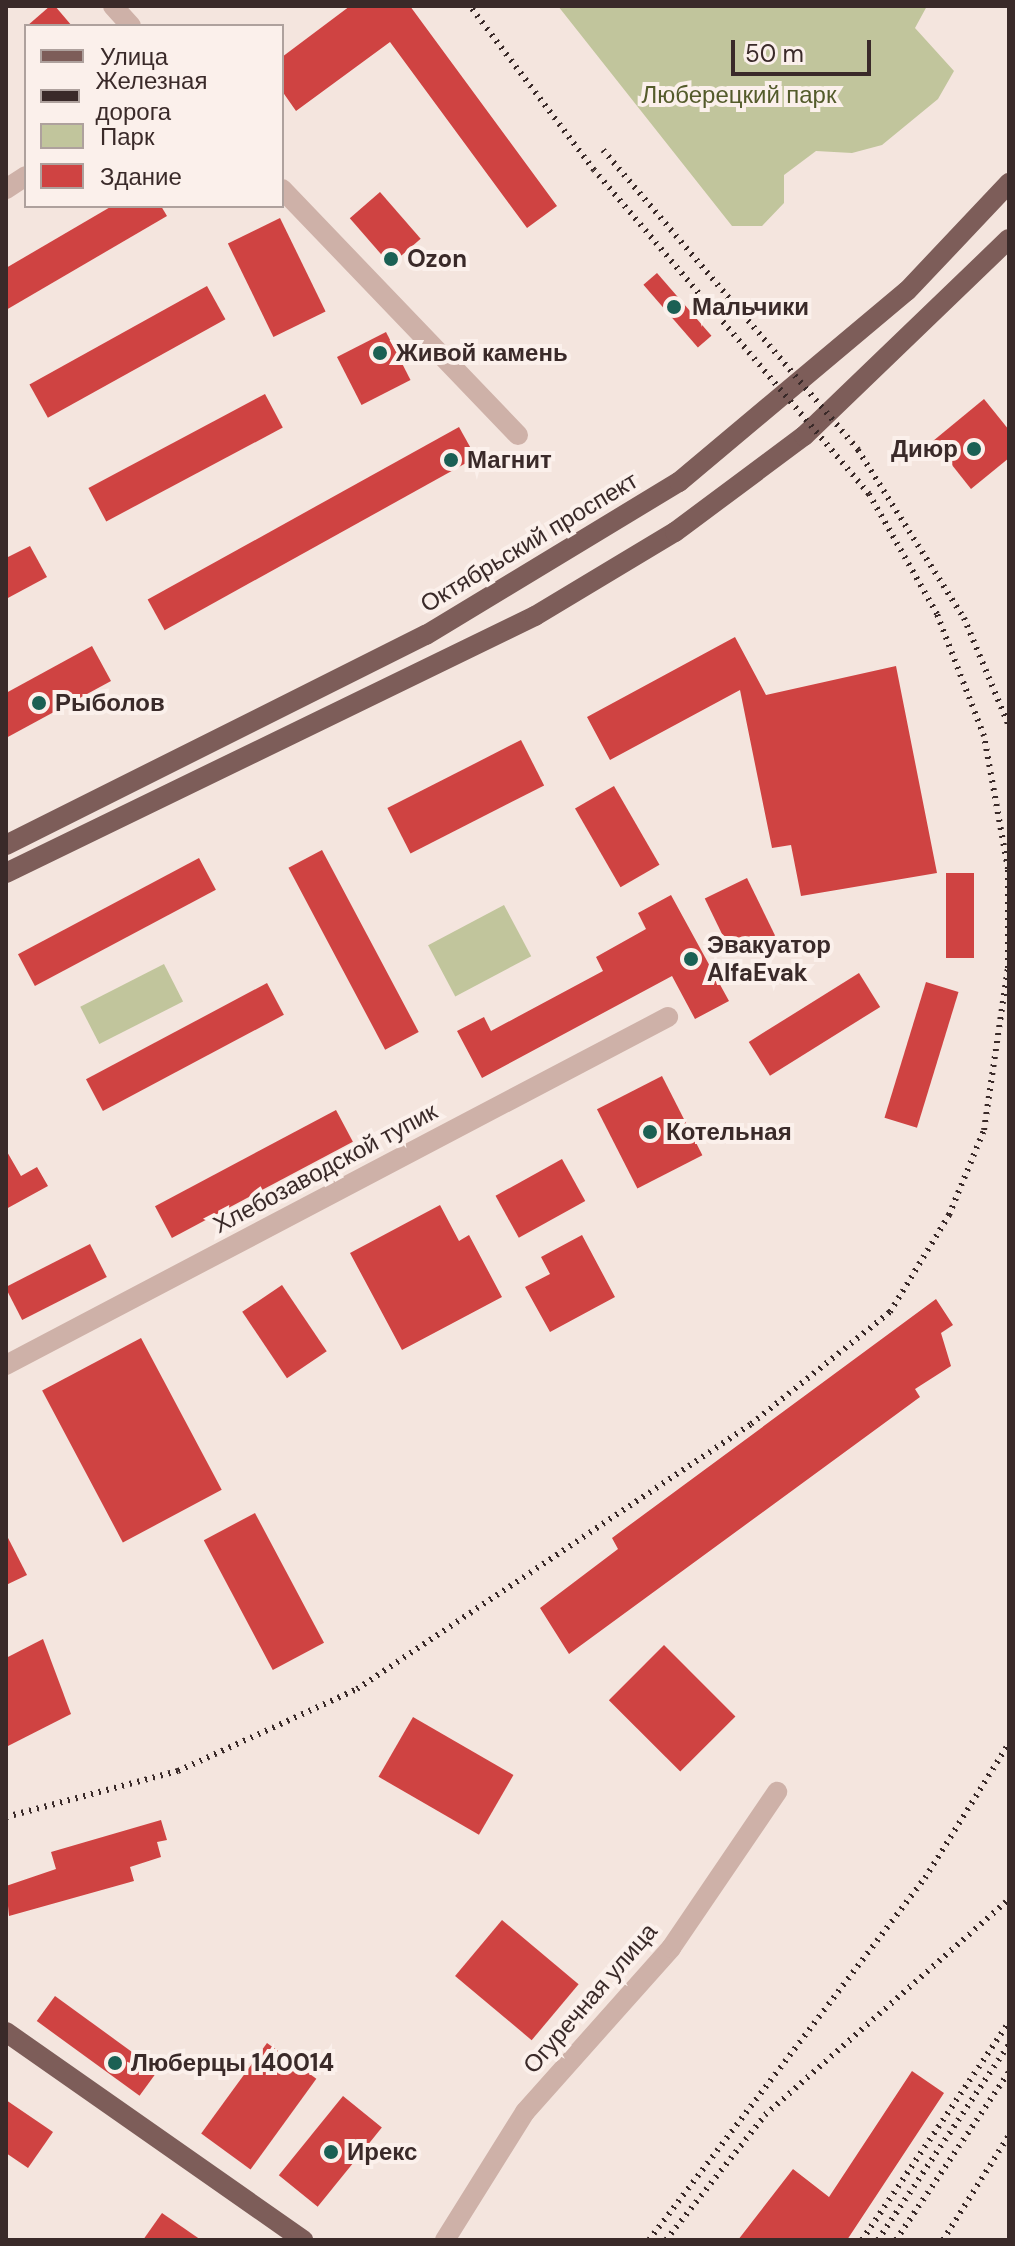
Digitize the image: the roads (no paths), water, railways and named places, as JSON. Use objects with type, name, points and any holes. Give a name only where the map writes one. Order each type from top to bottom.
[{"type":"main road","name":"Октябрьский проспект","points":[[6,845],[304,700],[521,580],[734,442],[936,262],[1009,183]]},
{"type":"main road","points":[[6,873],[535,616],[744,482],[964,288],[1009,239]]},
{"type":"main road","points":[[6,2032],[303,2240]]},
{"type":"street","points":[[113,6],[129,24]]},
{"type":"street","points":[[6,189],[24,177]]},
{"type":"street","points":[[284,191],[518,435]]},
{"type":"street","name":"Хлебозаводской тупик","points":[[6,1365],[668,1017]]},
{"type":"street","name":"Огуречная улица","points":[[445,2240],[525,2112],[671,1948],[777,1792]]},
{"type":"railway","points":[[6,1817],[178,1771],[357,1689],[751,1424],[890,1312],[949,1215],[984,1130],[1008,968],[1008,869],[984,736],[937,614],[869,494],[594,170],[470,6]]},
{"type":"railway","points":[[603,150],[858,450],[964,618],[1009,726]]},
{"type":"railway","points":[[649,2240],[925,1878],[1009,1743]]},
{"type":"railway","points":[[666,2240],[765,2115],[1009,1899]]},
{"type":"railway","points":[[862,2240],[1009,2022]]},
{"type":"railway","points":[[878,2240],[1009,2044]]},
{"type":"railway","points":[[896,2240],[1009,2072]]},
{"type":"railway","points":[[943,2240],[1009,2135]]},
{"type":"place","name":"Ozon","points":[[391,259]]},
{"type":"place","name":"Мальчики","points":[[674,307]]},
{"type":"place","name":"Живой камень","points":[[380,353]]},
{"type":"place","name":"Диюр","points":[[974,449]]},
{"type":"place","name":"Магнит","points":[[451,460]]},
{"type":"place","name":"Рыболов","points":[[39,703]]},
{"type":"place","name":"Эвакуатор AlfaEvak","points":[[691,959]]},
{"type":"place","name":"Котельная","points":[[650,1132]]},
{"type":"place","name":"Люберцы 140014","points":[[115,2063]]},
{"type":"place","name":"Ирекс","points":[[331,2152]]},
{"type":"park label","name":"Люберецкий парк","points":[[739,95]]}]
